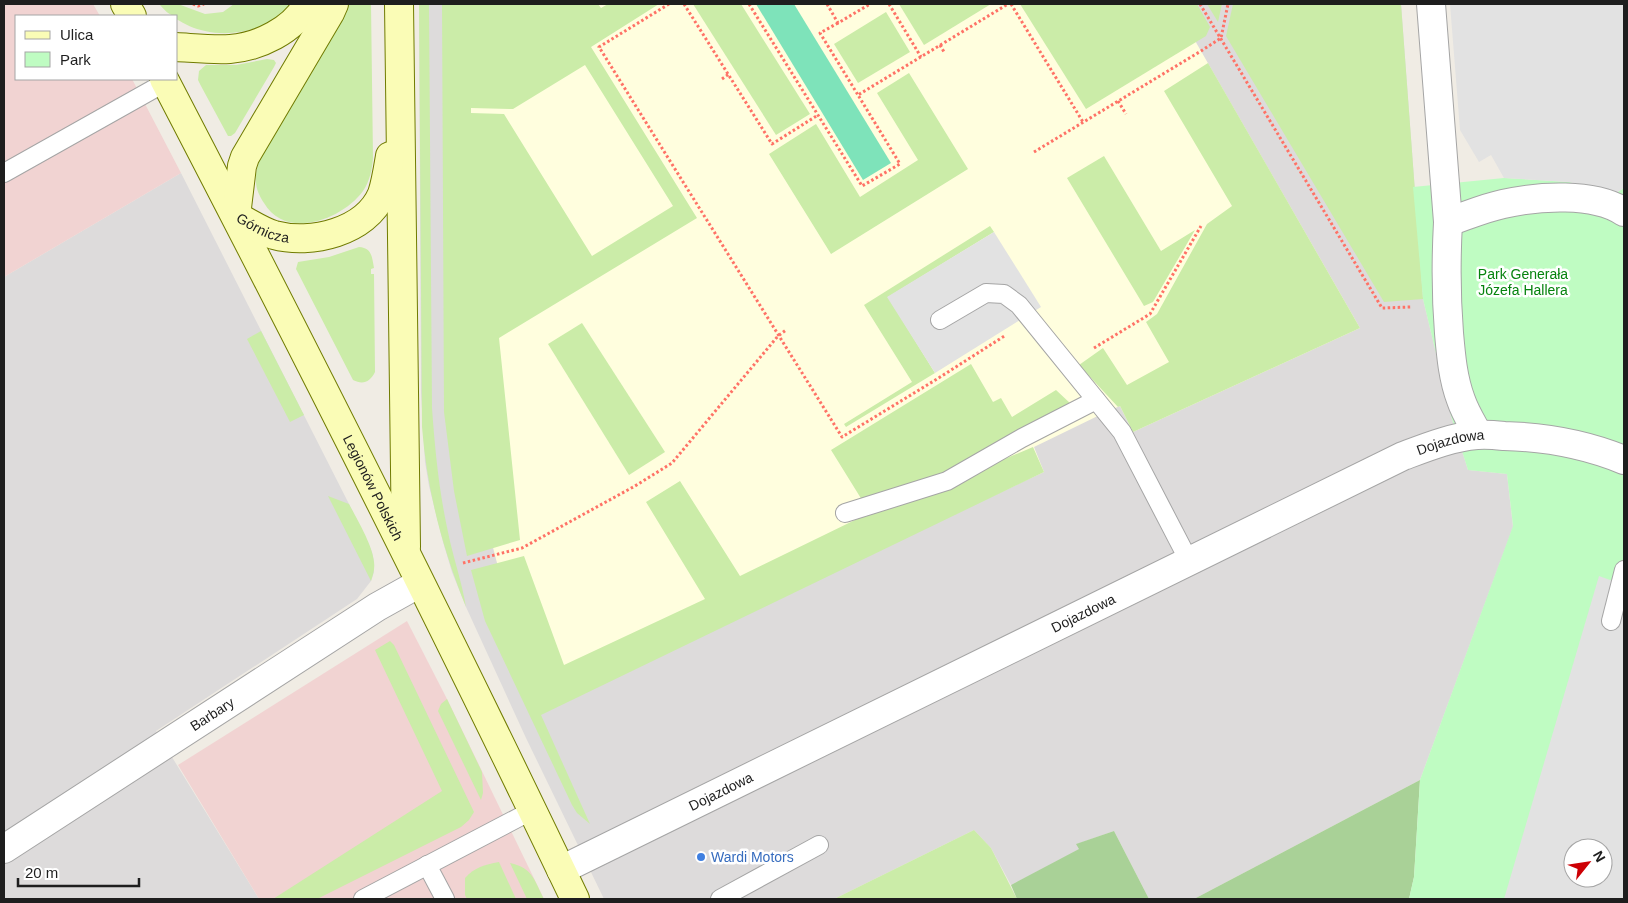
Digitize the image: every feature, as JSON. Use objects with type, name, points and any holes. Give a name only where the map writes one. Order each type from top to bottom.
[{"type":"street","points":[[125,4],[131,15]]},
{"type":"street","points":[[178,47],[232,49],[259,42],[283,30],[295,20],[308,4]]},
{"type":"street","name":"Górnicza","points":[[334,4],[245,157],[239,184],[236,216],[273,234],[289,238],[328,235],[349,227],[374,208],[382,193],[400,95]]},
{"type":"street","name":"Górnicza","points":[[399,4],[406,555]]},
{"type":"street","points":[[1431,4],[1448,222],[1446,249],[1447,304],[1451,360],[1454,380],[1461,402],[1478,434]]},
{"type":"street","name":"Legionów Polskich","points":[[165,80],[236,216],[467,676],[575,899]]},
{"type":"street","points":[[1448,222],[1501,204],[1521,200],[1554,198],[1589,199],[1615,206],[1624,212]]},
{"type":"street","name":"Dojazdowa","points":[[560,870],[1403,456],[1430,446],[1478,434],[1561,441],[1583,446],[1624,460]]},
{"type":"street","name":"Barbary","points":[[4,850],[377,607],[420,583]]},
{"type":"lane","points":[[4,173],[165,80]]},
{"type":"lane","points":[[940,320],[986,293],[1004,294],[1019,305],[1122,432],[1189,561]]},
{"type":"lane","points":[[845,513],[947,481],[1022,438],[1096,400]]},
{"type":"lane","points":[[1611,621],[1624,570]]},
{"type":"lane","points":[[363,899],[531,811]]},
{"type":"lane","points":[[720,899],[819,845]]},
{"type":"lane","points":[[427,865],[445,899]]},
{"type":"path","points":[[193,4],[198,6],[204,4]]},
{"type":"path","points":[[669,4],[599,47],[842,437],[1018,328],[1028,316]]},
{"type":"path","points":[[684,4],[772,144],[818,115]]},
{"type":"path","points":[[750,4],[862,186],[900,164],[820,33],[870,4]]},
{"type":"path","points":[[826,4],[838,23]]},
{"type":"path","points":[[889,4],[921,57]]},
{"type":"path","points":[[858,95],[1010,4],[1083,122]]},
{"type":"path","points":[[1200,4],[1382,308],[1415,306]]},
{"type":"path","points":[[1034,152],[1221,38],[1228,4]]},
{"type":"path","points":[[940,45],[944,52]]},
{"type":"path","points":[[722,78],[728,74]]},
{"type":"path","points":[[1118,101],[1126,114]]},
{"type":"path","points":[[1088,352],[1150,314],[1202,226]]},
{"type":"path","points":[[462,563],[522,548],[635,486],[672,463],[778,336],[786,330]]},
{"type":"shaded area","points":[[4,4],[93,4],[99,15],[15,15],[15,80],[133,80],[181,173],[4,277]]},
{"type":"shaded area","points":[[419,4],[1401,4],[1423,299],[1451,416],[1468,470],[1507,474],[1513,527],[1420,780],[1194,899],[1149,899],[1114,831],[1077,844],[1080,849],[1011,885],[991,848],[974,830],[834,899],[604,899],[526,738],[466,607],[452,572],[429,486],[425,462],[421,393]]},
{"type":"shaded area","points":[[469,4],[1174,4],[1360,328],[1133,432],[1120,406],[1106,412],[1034,447],[1044,472],[696,635],[556,707],[509,609],[484,513],[473,428]]},
{"type":"shaded area","points":[[1450,4],[1624,4],[1624,188],[1616,193],[1569,182],[1504,178],[1491,155],[1479,162],[1460,130]]},
{"type":"shaded area","points":[[181,173],[349,504],[372,552],[374,572],[371,581],[357,599],[156,731],[259,899],[4,899],[4,277]]},
{"type":"shaded area","points":[[994,232],[1041,307],[935,373],[887,297]]},
{"type":"shaded area","points":[[1599,576],[1624,585],[1624,899],[1504,899]]},
{"type":"shaded area","points":[[407,621],[544,899],[259,899],[178,765]]},
{"type":"green space","points":[[159,4],[178,4],[205,14],[223,12],[234,4],[293,4],[285,12],[264,25],[241,32],[229,33],[217,33],[193,28],[178,20],[178,15],[169,14]]},
{"type":"green space","points":[[346,4],[371,4],[373,158],[370,175],[363,191],[342,210],[314,222],[286,221],[274,215],[258,193],[256,173],[259,159]]},
{"type":"green space","points":[[419,4],[429,4],[433,424],[445,517],[466,607],[450,563],[437,518],[424,451],[422,427]]},
{"type":"green space","points":[[442,4],[598,4],[601,8],[608,4],[659,4],[591,47],[697,218],[499,338],[520,540],[467,556],[454,491],[444,412]],"holes":[[[585,65],[673,206],[592,256],[504,114],[471,113],[471,108],[513,109]]]},
{"type":"green space","points":[[693,4],[741,4],[810,114],[776,135]]},
{"type":"green space","points":[[756,4],[794,4],[891,163],[863,180]]},
{"type":"green space","points":[[899,4],[991,4],[924,45]]},
{"type":"green space","points":[[1020,4],[1197,4],[1210,27],[1206,36],[1086,109]]},
{"type":"green space","points":[[1207,4],[1222,4],[1218,22]]},
{"type":"green space","points":[[1233,4],[1401,4],[1423,299],[1384,302],[1226,36]]},
{"type":"green space","points":[[886,12],[910,52],[858,83],[834,44]]},
{"type":"green space","points":[[267,59],[274,60],[276,63],[274,67],[235,133],[228,136],[198,80],[199,71],[206,65],[236,65]]},
{"type":"green space","points":[[1208,63],[1360,328],[1133,432],[1120,406],[1118,407],[1079,365],[1103,348],[1127,385],[1169,362],[1146,322],[1157,314],[1207,224],[1232,206],[1164,91]]},
{"type":"green space","points":[[909,73],[968,169],[831,254],[769,154],[816,124],[860,197],[918,160],[877,93]]},
{"type":"green space","points":[[1104,156],[1161,251],[1195,230],[1153,302],[1144,306],[1067,178]]},
{"type":"green space","name":"Park Generała Józefa Hallera","points":[[1504,178],[1569,182],[1616,193],[1624,188],[1624,899],[1409,899],[1414,877],[1420,780],[1513,526],[1507,474],[1468,470],[1451,416],[1423,299],[1413,187]]},
{"type":"green space","points":[[990,226],[994,232],[888,297],[935,373],[846,427],[844,424],[912,382],[864,305]]},
{"type":"green space","points":[[359,247],[369,251],[374,268],[371,269],[371,274],[374,274],[375,372],[371,378],[363,382],[353,380],[296,269],[298,262],[329,257]]},
{"type":"green space","points":[[582,323],[665,452],[629,475],[548,344]]},
{"type":"green space","points":[[261,331],[304,415],[290,422],[247,339]]},
{"type":"green space","points":[[971,364],[993,402],[1001,398],[1012,417],[1056,390],[1071,404],[997,442],[959,466],[889,494],[862,500],[831,450]]},
{"type":"green space","points":[[1033,447],[1044,472],[541,715],[590,824],[577,813],[485,621],[471,570],[524,556],[564,665],[705,599],[646,502],[680,481],[740,576],[857,519],[957,486],[1002,460]]},
{"type":"green space","points":[[328,496],[349,504],[360,525],[373,556],[374,567],[371,581]]},
{"type":"green space","points":[[390,641],[394,645],[474,812],[461,827],[317,899],[273,899],[442,791],[375,650]]},
{"type":"green space","points":[[447,699],[482,772],[483,793],[481,800],[438,711],[441,704]]},
{"type":"green space","points":[[1420,780],[1414,877],[1409,899],[1194,899]]},
{"type":"green space","points":[[974,830],[991,848],[1017,899],[834,899]]},
{"type":"green space","points":[[1114,831],[1149,899],[1017,899],[1011,885],[1079,849],[1076,844]]},
{"type":"green space","points":[[499,862],[516,899],[467,899],[465,895],[465,878],[472,871],[480,867]]},
{"type":"green space","points":[[510,863],[524,868],[532,876],[544,899],[527,899]]},
{"type":"place","name":"Wardi Motors","points":[[701,857]]}]
